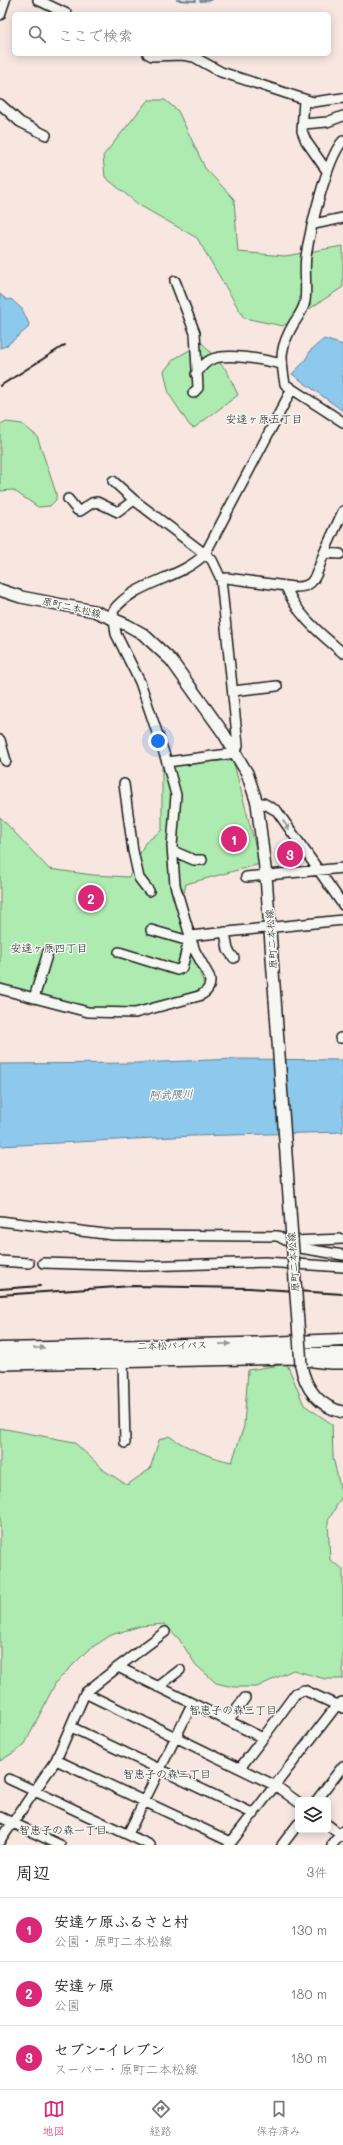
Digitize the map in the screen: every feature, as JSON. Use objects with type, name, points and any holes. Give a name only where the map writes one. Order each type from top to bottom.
[{"type":"highway","name":"二本松バイパス","points":[[0,1349],[241,1344],[343,1340]]},
{"type":"highway","name":"二本松バイパス","points":[[0,1359],[150,1354],[343,1354]]},
{"type":"main road","name":"原町二本松線","points":[[1,591],[21,597],[80,607],[113,618],[144,634],[171,660],[236,753],[251,782],[257,803],[266,876],[301,1365],[305,1382],[313,1394],[327,1406],[343,1412]]},
{"type":"street","points":[[0,15],[5,0]]},
{"type":"street","points":[[38,0],[63,12]]},
{"type":"street","points":[[194,56],[221,72],[304,100],[322,102],[343,98]]},
{"type":"street","points":[[304,100],[302,131],[306,141],[327,171]]},
{"type":"street","points":[[0,104],[20,122],[46,135]]},
{"type":"street","points":[[302,124],[327,122],[343,116]]},
{"type":"street","points":[[343,141],[336,149],[327,171],[306,256],[305,302],[282,345],[281,354],[285,384],[343,422]]},
{"type":"street","points":[[314,224],[343,218]]},
{"type":"street","points":[[175,281],[195,334],[196,374],[198,388],[193,393]]},
{"type":"street","points":[[196,374],[210,360],[220,358],[261,360],[282,364]]},
{"type":"street","points":[[0,989],[88,1012],[132,1014],[199,996],[208,990],[210,981],[189,939],[175,885],[172,851],[176,795],[167,762],[140,682],[116,634],[113,612],[129,594],[181,571],[192,565],[205,554],[292,389]]},
{"type":"street","points":[[113,481],[134,500],[212,560],[221,579],[234,692],[238,745],[236,753],[167,762]]},
{"type":"street","points":[[68,499],[77,510],[80,511],[92,503],[97,502],[118,512],[134,500]]},
{"type":"street","points":[[221,579],[227,578],[299,588],[310,585],[314,581],[324,553],[343,511]]},
{"type":"street","points":[[324,553],[340,554]]},
{"type":"street","points":[[286,586],[294,602],[317,632],[343,653]]},
{"type":"street","points":[[234,692],[277,686]]},
{"type":"street","points":[[0,740],[6,761]]},
{"type":"street","points":[[124,784],[134,858],[139,878],[148,891]]},
{"type":"street","points":[[257,803],[263,803],[277,811],[343,905]]},
{"type":"street","points":[[172,851],[194,860],[202,860]]},
{"type":"street","points":[[246,877],[343,868]]},
{"type":"street","points":[[151,930],[189,939],[225,932],[343,920]]},
{"type":"street","points":[[225,932],[228,950],[234,958]]},
{"type":"street","points":[[119,952],[177,970],[182,968],[189,939]]},
{"type":"street","points":[[34,998],[48,952]]},
{"type":"street","points":[[0,1221],[113,1235],[278,1236],[300,1248],[343,1255]]},
{"type":"street","points":[[292,1241],[343,1238]]},
{"type":"street","points":[[0,1261],[28,1263]]},
{"type":"street","points":[[43,1263],[144,1266],[265,1262],[343,1267]]},
{"type":"street","points":[[0,1365],[292,1359],[313,1361],[326,1365],[343,1364]]},
{"type":"street","points":[[123,1362],[125,1443]]},
{"type":"street","points":[[0,1841],[56,1760],[85,1693],[165,1632]]},
{"type":"street","points":[[118,1668],[262,1738]]},
{"type":"street","points":[[158,1687],[180,1670]]},
{"type":"street","points":[[56,1760],[230,1844],[341,1704],[304,1690],[296,1693],[240,1768]]},
{"type":"street","points":[[85,1693],[276,1786],[295,1800]]},
{"type":"street","points":[[228,1721],[245,1698]]},
{"type":"street","points":[[128,1834],[192,1704]]},
{"type":"street","points":[[71,1727],[254,1814]]},
{"type":"street","points":[[319,1797],[343,1766]]},
{"type":"street","points":[[10,1780],[150,1845]]},
{"type":"street","points":[[0,1817],[60,1845]]},
{"type":"street","points":[[331,1827],[342,1834],[332,1845]]},
{"type":"street","points":[[282,1845],[295,1828]]},
{"type":"green space","points":[[148,100],[165,100],[178,111],[205,168],[234,199],[238,252],[285,256],[343,246],[343,287],[283,326],[244,318],[197,238],[139,205],[105,177],[103,156]]},
{"type":"green space","points":[[202,343],[227,371],[238,395],[194,428],[190,426],[169,394],[164,371],[174,359]]},
{"type":"green space","points":[[7,422],[22,424],[37,436],[56,493],[56,500],[50,506],[38,507],[13,490],[0,491],[0,425]]},
{"type":"green space","points":[[233,760],[260,864],[186,884],[180,912],[186,937],[205,986],[192,993],[130,1010],[94,1008],[52,1000],[0,986],[0,817],[49,869],[93,875],[129,877],[145,843],[162,830],[162,765]]},
{"type":"green space","points":[[287,1364],[304,1405],[332,1424],[333,1457],[342,1496],[328,1521],[330,1560],[343,1569],[343,1679],[325,1679],[293,1670],[257,1687],[233,1687],[216,1683],[196,1665],[179,1639],[165,1624],[141,1626],[111,1635],[88,1650],[56,1682],[24,1746],[0,1761],[0,1428],[74,1442],[105,1471],[127,1485],[150,1469],[159,1440],[169,1436],[199,1452],[232,1462],[244,1426],[248,1370]]},
{"type":"water","points":[[0,294],[7,300],[11,299],[22,309],[29,324],[28,328],[6,346],[0,348]]},
{"type":"water","points":[[324,339],[343,345],[343,411],[292,374],[304,362],[311,350]]},
{"type":"water","name":"阿武隈川","points":[[236,1059],[343,1060],[343,1132],[193,1136],[0,1146],[0,1064],[136,1063]]},
{"type":"waterway","points":[[177,0],[196,1]]},
{"type":"waterway","points":[[200,1],[211,0]]},
{"type":"railway","points":[[0,386],[65,345]]},
{"type":"railway","points":[[0,1289],[40,1286]]},
{"type":"railway","points":[[0,1295],[132,1286],[249,1288],[343,1294]]},
{"type":"place","name":"安達ケ原ふるさと村","points":[[234,839]]},
{"type":"place","name":"セブン-イレブン","points":[[290,854]]},
{"type":"place","name":"安達ヶ原","points":[[91,898]]},
{"type":"district","name":"安達ヶ原五丁目","points":[[264,418]]},
{"type":"district","name":"安達ヶ原四丁目","points":[[49,947]]},
{"type":"district","name":"智恵子の森三丁目","points":[[233,1709]]},
{"type":"district","name":"智恵子の森二丁目","points":[[167,1773]]},
{"type":"district","name":"智恵子の森一丁目","points":[[63,1829]]}]
